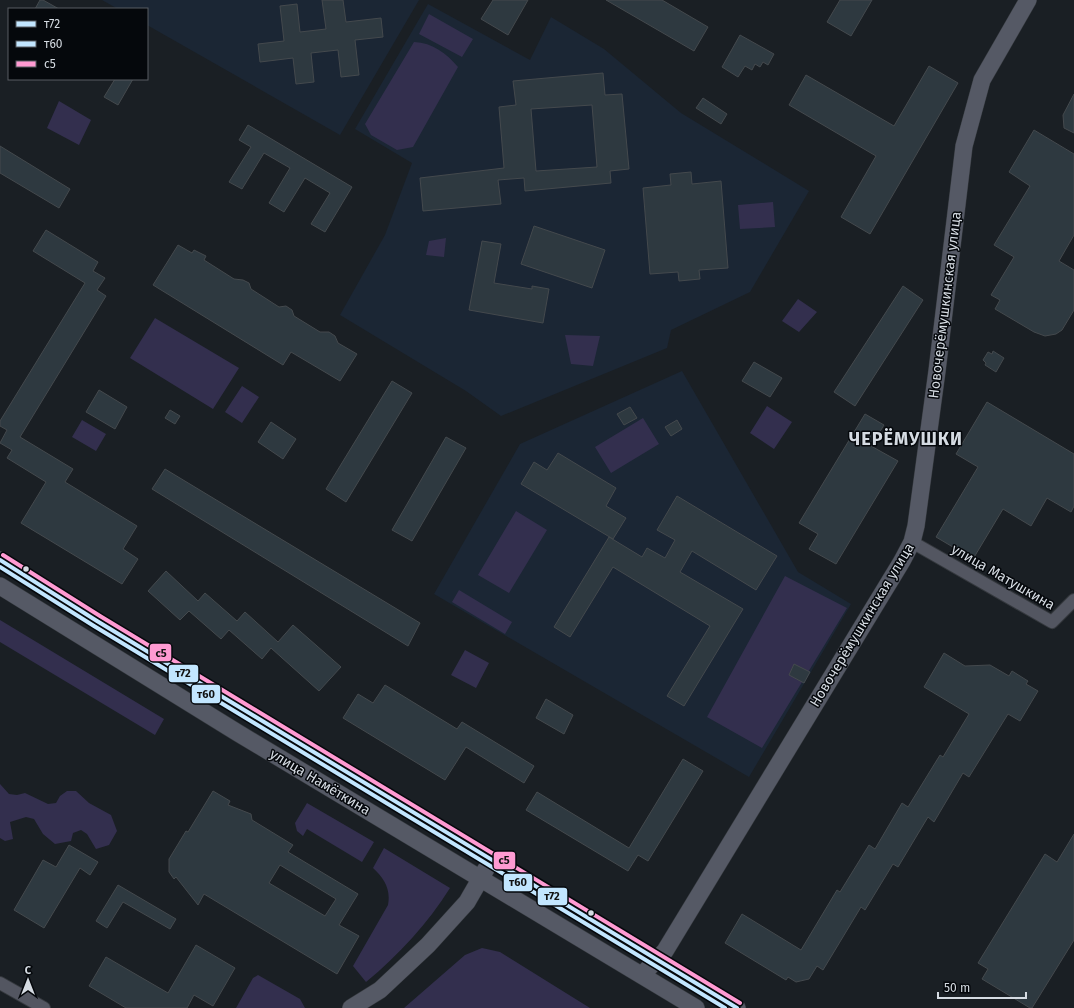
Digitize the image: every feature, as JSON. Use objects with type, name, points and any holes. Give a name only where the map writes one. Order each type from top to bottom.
[{"type":"main road","name":"Новочерёмушкинская улица","points":[[642,975],[665,951],[902,561],[912,542],[916,526],[937,371],[964,146],[977,92],[982,80],[1028,0]]},
{"type":"main road","name":"улица Намёткина","points":[[0,560],[90,617],[737,1008]]},
{"type":"main road","name":"улица Намёткина","points":[[0,586],[238,733],[696,1008]]},
{"type":"main road","points":[[351,1008],[380,990],[428,945],[467,902],[482,879],[490,859]]},
{"type":"street","name":"улица Матушкина","points":[[912,542],[1052,622],[1074,600]]},
{"type":"street","points":[[387,822],[396,821],[400,818],[401,810],[397,803]]},
{"type":"street","points":[[0,983],[44,1008]]},
{"type":"shaded area","points":[[102,0],[419,0],[340,135],[148,26],[148,8],[116,8]]},
{"type":"shaded area","points":[[428,4],[530,60],[551,17],[604,49],[681,113],[809,191],[750,292],[671,330],[667,348],[501,416],[466,391],[340,315],[385,235],[412,163],[355,129]]},
{"type":"shaded area","points":[[429,14],[473,39],[462,57],[419,34]]},
{"type":"shaded area","points":[[414,42],[427,44],[439,50],[449,57],[458,67],[413,147],[397,150],[371,135],[365,124]]},
{"type":"shaded area","points":[[59,101],[91,120],[79,145],[47,128]]},
{"type":"shaded area","points":[[773,202],[775,227],[740,229],[738,205]]},
{"type":"shaded area","points":[[446,238],[444,257],[426,255],[429,241]]},
{"type":"shaded area","points":[[798,299],[817,312],[799,332],[782,321]]},
{"type":"shaded area","points":[[155,318],[239,368],[213,409],[130,358]]},
{"type":"shaded area","points":[[565,335],[600,336],[593,366],[571,364]]},
{"type":"shaded area","points":[[682,371],[798,572],[851,604],[749,777],[434,594],[520,444]]},
{"type":"shaded area","points":[[242,386],[259,397],[242,423],[225,412]]},
{"type":"shaded area","points":[[767,406],[792,422],[774,449],[750,433]]},
{"type":"shaded area","points":[[643,418],[659,444],[611,473],[595,447]]},
{"type":"shaded area","points":[[82,420],[106,434],[96,451],[72,437]]},
{"type":"shaded area","points":[[516,511],[547,530],[509,593],[478,575]]},
{"type":"shaded area","points":[[785,576],[847,608],[762,748],[707,717]]},
{"type":"shaded area","points":[[459,590],[512,622],[505,634],[452,602]]},
{"type":"shaded area","points":[[0,620],[164,719],[155,735],[0,642]]},
{"type":"shaded area","points":[[465,650],[489,663],[476,688],[451,675]]},
{"type":"shaded area","points":[[0,784],[9,794],[17,795],[25,793],[48,804],[56,803],[60,796],[67,791],[76,791],[89,803],[111,815],[117,831],[109,845],[96,849],[87,834],[81,830],[73,833],[71,841],[55,844],[43,834],[34,819],[26,817],[10,822],[13,839],[5,841],[0,838]]},
{"type":"shaded area","points":[[307,803],[374,842],[362,862],[307,829],[303,836],[297,831],[295,823]]},
{"type":"shaded area","points":[[384,848],[450,888],[432,914],[412,938],[390,961],[366,982],[353,966],[388,905],[389,899],[386,884],[373,868]]},
{"type":"shaded area","points":[[482,948],[500,952],[590,1008],[404,1008],[465,955]]},
{"type":"shaded area","points":[[258,975],[300,999],[305,1008],[236,1008],[253,978]]},
{"type":"building","points":[[40,0],[43,0],[57,8],[36,8]]},
{"type":"building","points":[[322,0],[343,0],[346,22],[381,18],[383,37],[355,40],[359,75],[341,77],[338,50],[311,53],[314,82],[296,84],[293,58],[260,62],[258,44],[284,41],[280,6],[297,4],[300,32],[326,29]]},
{"type":"building","points":[[493,0],[528,0],[508,35],[481,19]]},
{"type":"building","points":[[606,0],[662,0],[708,27],[694,51]]},
{"type":"building","points":[[840,0],[872,0],[851,36],[827,22]]},
{"type":"building","points":[[740,35],[774,54],[768,65],[763,62],[760,67],[755,64],[752,70],[745,66],[738,77],[722,67]]},
{"type":"building","points":[[929,66],[958,83],[870,234],[841,217],[876,156],[789,105],[806,75],[894,126]]},
{"type":"building","points":[[603,73],[605,95],[622,94],[629,169],[610,171],[611,183],[525,191],[524,178],[498,180],[501,204],[423,211],[420,178],[504,168],[499,107],[516,105],[513,81]],"holes":[[[592,105],[597,167],[536,171],[531,109]]]},
{"type":"building","points":[[114,80],[132,80],[118,105],[104,97]]},
{"type":"building","points":[[1074,94],[1074,133],[1064,128],[1063,115]]},
{"type":"building","points":[[703,98],[727,114],[721,124],[696,108]]},
{"type":"building","points":[[248,125],[352,187],[325,232],[311,224],[330,193],[305,178],[284,212],[269,203],[290,168],[264,153],[242,189],[229,182],[251,147],[239,140]]},
{"type":"building","points":[[1034,130],[1074,154],[1074,235],[1059,261],[1074,270],[1074,310],[1062,330],[1056,334],[1045,336],[1034,332],[995,309],[1000,300],[991,295],[1014,257],[994,245],[1030,186],[1009,172]]},
{"type":"building","points":[[0,146],[70,189],[59,208],[0,173]]},
{"type":"building","points":[[691,172],[692,184],[721,181],[728,268],[699,270],[700,279],[679,281],[678,272],[650,274],[643,188],[671,185],[670,174]]},
{"type":"building","points":[[534,226],[605,250],[592,288],[521,264]]},
{"type":"building","points":[[46,230],[98,262],[93,271],[105,278],[97,290],[106,296],[20,437],[73,469],[65,482],[137,526],[123,549],[138,559],[122,584],[21,523],[46,482],[7,458],[12,450],[0,443],[7,430],[0,426],[0,421],[85,283],[33,251]]},
{"type":"building","points":[[482,241],[501,244],[494,283],[532,289],[532,286],[549,289],[543,323],[469,310]]},
{"type":"building","points":[[178,245],[192,253],[194,250],[206,256],[204,260],[234,279],[243,280],[249,283],[251,289],[279,307],[286,306],[292,310],[294,316],[320,332],[329,332],[335,336],[338,343],[357,354],[340,381],[291,352],[283,365],[153,285]]},
{"type":"building","points":[[903,286],[923,300],[855,406],[834,392]]},
{"type":"building","points":[[993,351],[1004,358],[996,372],[985,365],[986,363],[983,360],[988,352],[992,354]]},
{"type":"building","points":[[754,362],[782,378],[770,397],[742,381]]},
{"type":"building","points":[[392,381],[412,393],[346,502],[326,489]]},
{"type":"building","points":[[99,390],[127,407],[115,429],[86,412]]},
{"type":"building","points":[[987,402],[1074,454],[1074,506],[1071,512],[1047,498],[1031,526],[1003,509],[973,559],[936,537],[978,467],[956,454]]},
{"type":"building","points":[[630,407],[637,418],[624,425],[617,414]]},
{"type":"building","points":[[170,410],[180,416],[175,424],[165,418]]},
{"type":"building","points":[[865,414],[884,425],[871,446],[898,461],[836,564],[809,549],[818,534],[799,523]]},
{"type":"building","points":[[677,420],[682,429],[671,436],[665,427]]},
{"type":"building","points":[[271,422],[296,439],[283,459],[258,442]]},
{"type":"building","points":[[446,437],[466,448],[412,541],[392,530]]},
{"type":"building","points":[[558,453],[616,488],[606,506],[626,518],[613,539],[521,484],[534,462],[547,470]]},
{"type":"building","points":[[165,469],[420,623],[408,646],[152,489]]},
{"type":"building","points":[[677,496],[777,556],[756,590],[692,551],[680,572],[743,609],[684,706],[667,696],[710,626],[613,567],[570,637],[554,627],[609,537],[642,557],[647,548],[665,558],[675,540],[657,530]]},
{"type":"building","points":[[166,571],[198,601],[205,593],[237,621],[245,612],[278,642],[293,625],[341,667],[319,691],[271,648],[262,659],[229,630],[221,639],[189,611],[180,620],[148,591]]},
{"type":"building","points":[[944,653],[965,666],[990,665],[1009,676],[1012,671],[1028,681],[1026,684],[1038,691],[1020,721],[1008,714],[969,777],[963,773],[934,822],[928,817],[898,867],[893,864],[865,910],[861,907],[823,970],[817,966],[809,979],[796,982],[788,977],[786,980],[725,943],[742,914],[801,950],[837,890],[840,892],[869,845],[875,849],[902,803],[908,807],[940,755],[943,757],[969,714],[924,687]]},
{"type":"building","points":[[794,664],[810,672],[804,683],[789,675]]},
{"type":"building","points":[[385,685],[457,729],[462,722],[534,766],[524,783],[466,747],[445,780],[343,718],[358,694],[373,703]]},
{"type":"building","points":[[546,699],[573,715],[564,734],[536,718]]},
{"type":"building","points":[[683,759],[703,771],[648,861],[638,855],[628,871],[526,810],[537,792],[629,848]]},
{"type":"building","points":[[213,791],[230,801],[228,805],[251,814],[252,820],[293,845],[288,852],[358,894],[339,925],[359,936],[337,974],[204,894],[198,905],[176,877],[174,879],[169,872],[169,859],[186,831],[188,832]],"holes":[[[280,865],[336,899],[325,916],[269,883]]]},
{"type":"building","points":[[1074,834],[1074,940],[1032,1008],[1030,1008],[982,979],[988,969],[978,963],[1045,854],[1057,862]]},
{"type":"building","points":[[69,845],[98,862],[90,875],[80,868],[44,928],[14,910],[43,860],[56,867]]},
{"type":"building","points":[[118,885],[176,919],[170,929],[123,902],[107,928],[96,921]]},
{"type":"building","points":[[196,945],[235,968],[213,1006],[194,995],[187,1008],[126,1008],[89,986],[106,957],[168,993]]},
{"type":"transit line","name":"с5","points":[[3,555],[100,616],[740,1003]]},
{"type":"transit line","name":"т72","points":[[0,560],[97,621],[737,1008]]},
{"type":"transit line","name":"т60","points":[[0,567],[94,626],[725,1008]]},
{"type":"district","name":"ЧЕРЁМУШКИ","points":[[906,439]]}]
